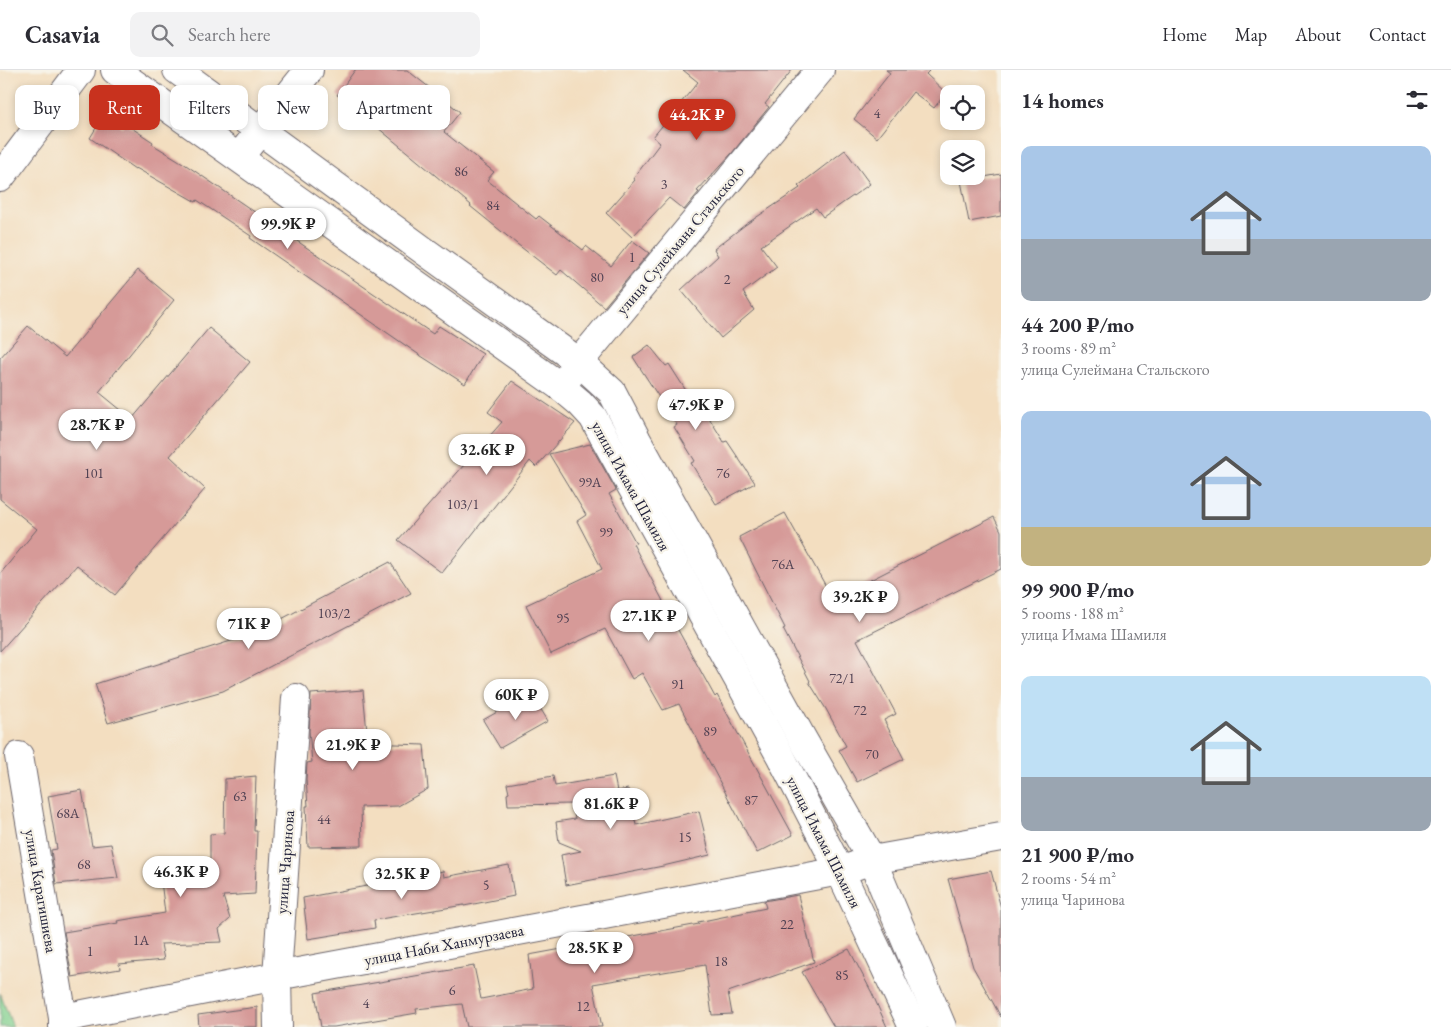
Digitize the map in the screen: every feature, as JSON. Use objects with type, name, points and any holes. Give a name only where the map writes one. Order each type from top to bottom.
[{"type":"main road","points":[[0,178],[81,70]]},
{"type":"main road","name":"улица Имама Шамиля","points":[[115,70],[560,387],[580,403],[593,417],[776,748],[840,871],[913,1027]]},
{"type":"main road","name":"улица Имама Шамиля","points":[[177,70],[579,362],[612,392],[802,738],[872,860],[942,1027]]},
{"type":"main road","points":[[239,157],[309,70]]},
{"type":"main road","name":"улица Сулеймана Стальского","points":[[560,387],[820,70]]},
{"type":"main road","name":"улица Чаринова","points":[[278,1027],[277,976],[296,698]]},
{"type":"main road","name":"улица Карагишиева","points":[[18,756],[63,1022]]},
{"type":"main road","name":"улица Наби Ханмурзаева","points":[[63,1022],[277,976],[840,871],[872,860],[1001,838]]},
{"type":"green space","points":[[0,993],[13,1027],[0,1027]]},
{"type":"building","points":[[355,70],[407,70],[426,85],[344,85]]},
{"type":"building","points":[[683,70],[792,70],[765,104],[769,107],[732,153],[697,191],[699,192],[684,210],[669,198],[632,237],[606,213],[635,180],[633,179],[660,143],[653,137],[698,82]]},
{"type":"building","points":[[886,70],[930,70],[926,74],[940,87],[940,100],[934,108],[913,92],[877,138],[854,119],[890,73]]},
{"type":"building","points":[[450,104],[460,112],[450,124]]},
{"type":"building","points":[[95,130],[135,130],[153,142],[152,144],[183,163],[433,334],[439,326],[483,354],[465,384],[418,354],[197,200],[196,202],[135,169],[90,138]]},
{"type":"building","points":[[381,130],[446,130],[444,132],[494,172],[487,180],[536,219],[539,216],[583,250],[586,246],[611,266],[632,240],[649,253],[604,307],[561,270],[557,275]]},
{"type":"building","points":[[845,150],[870,184],[823,217],[816,208],[761,246],[777,267],[743,292],[754,310],[721,338],[681,290],[718,256],[714,249],[745,225],[800,188],[798,186]]},
{"type":"building","points":[[1001,174],[1001,216],[969,222],[962,185],[985,185],[985,177]]},
{"type":"building","points":[[138,270],[174,300],[99,392],[132,419],[209,328],[250,362],[170,456],[205,489],[115,595],[77,565],[0,651],[0,574],[37,529],[0,499],[0,358],[28,326],[65,357]]},
{"type":"building","points":[[649,345],[666,366],[669,364],[699,411],[703,408],[724,442],[727,441],[755,483],[716,504],[691,463],[695,461],[674,427],[677,425],[633,357]]},
{"type":"building","points":[[512,381],[575,423],[536,467],[530,461],[442,573],[398,540],[502,422],[488,412]]},
{"type":"building","points":[[590,444],[616,490],[609,494],[636,543],[633,544],[662,601],[715,697],[717,695],[793,835],[757,853],[679,704],[663,710],[642,673],[632,679],[605,629],[551,654],[526,605],[602,569],[577,521],[586,515],[549,454]]},
{"type":"building","points":[[785,513],[833,599],[994,517],[1001,531],[1001,569],[857,640],[896,714],[884,720],[904,759],[857,782],[839,750],[846,746],[809,682],[783,629],[785,628],[739,537]]},
{"type":"building","points":[[390,562],[411,593],[223,691],[108,723],[95,684],[253,634]]},
{"type":"building","points":[[363,690],[368,743],[424,745],[428,789],[398,806],[361,807],[362,846],[308,847],[306,779],[307,763],[312,762],[309,731],[311,694]]},
{"type":"building","points":[[531,693],[548,721],[500,748],[483,720]]},
{"type":"building","points":[[256,776],[254,831],[257,831],[255,894],[223,896],[230,919],[219,929],[222,942],[161,944],[164,960],[119,964],[120,969],[72,977],[64,932],[165,913],[161,881],[210,882],[210,834],[224,833],[225,779]]},
{"type":"building","points":[[553,776],[555,786],[614,776],[617,791],[628,789],[636,825],[699,811],[710,855],[566,885],[561,855],[581,851],[559,842],[556,822],[575,819],[573,804],[508,805],[507,794],[509,793],[507,784]]},
{"type":"building","points":[[82,790],[92,846],[111,844],[118,878],[56,884],[51,850],[57,849],[48,796]]},
{"type":"building","points":[[509,865],[514,896],[374,920],[375,928],[308,939],[303,898],[393,881],[413,881],[412,877],[443,871],[444,877]]},
{"type":"building","points":[[991,871],[1001,908],[1001,1017],[973,967],[948,879]]},
{"type":"building","points":[[798,895],[814,962],[728,992],[732,1014],[712,1015],[705,965],[593,984],[602,1027],[467,1027],[462,1004],[416,1009],[417,1013],[334,1027],[321,1027],[315,993],[474,966],[481,999],[533,989],[529,955],[699,924],[698,922],[766,908],[764,901]]},
{"type":"building","points":[[849,949],[887,1027],[834,1027],[802,972]]},
{"type":"building","points":[[257,1007],[257,1027],[199,1027],[198,1015]]}]
